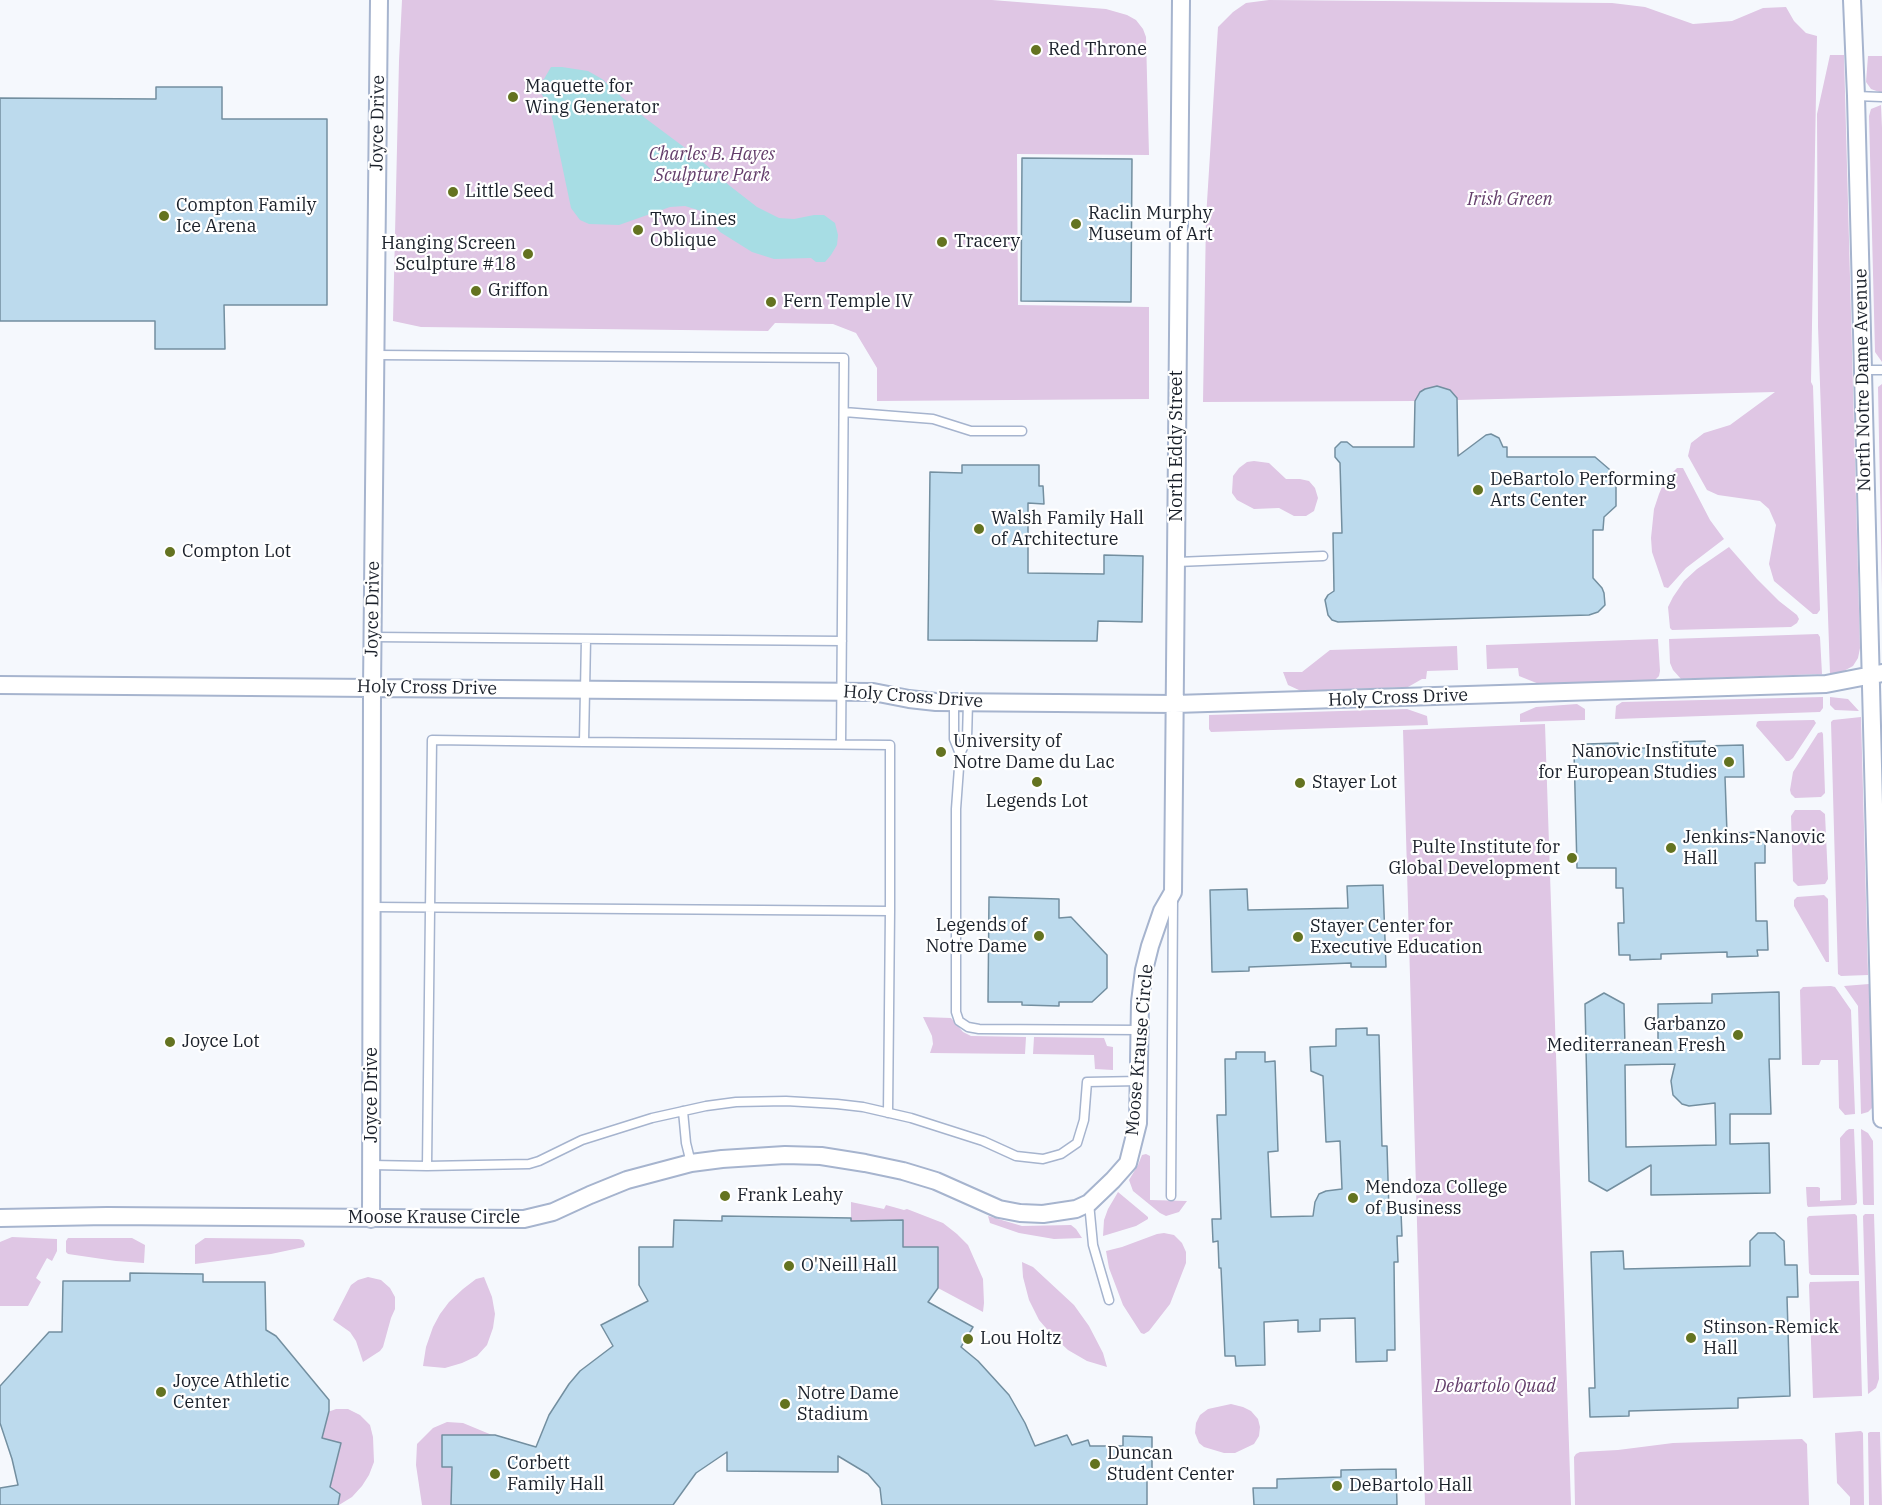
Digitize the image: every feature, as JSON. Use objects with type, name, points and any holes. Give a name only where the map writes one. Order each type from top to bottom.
[{"type":"street","name":"Joyce Drive","points":[[371,1218],[372,688],[379,0]]},
{"type":"street","name":"North Eddy Street","points":[[1173,892],[1181,0]]},
{"type":"street","name":"North Notre Dame Avenue","points":[[1852,0],[1863,370],[1877,691],[1882,1119]]},
{"type":"street","name":"Holy Cross Drive","points":[[1826,684],[1876,673]]},
{"type":"street","name":"Holy Cross Drive","points":[[0,685],[873,692],[909,699],[961,702],[1175,704],[1826,684],[1877,691]]},
{"type":"street","name":"Moose Krause Circle","points":[[0,1218],[107,1216],[524,1219],[553,1212],[627,1180],[691,1163],[756,1156],[821,1156],[866,1163],[936,1181],[999,1209],[1020,1213],[1043,1214],[1076,1209],[1089,1203],[1128,1163],[1138,1124],[1140,1002],[1144,970],[1162,911],[1173,892]]},
{"type":"lane","points":[[1856,96],[1882,96]]},
{"type":"lane","points":[[375,355],[844,358],[841,744]]},
{"type":"lane","points":[[1863,370],[1882,370]]},
{"type":"lane","points":[[844,412],[933,419],[971,431],[1022,431]]},
{"type":"lane","points":[[1177,562],[1323,556]]},
{"type":"lane","points":[[373,637],[842,640]]},
{"type":"lane","points":[[584,742],[586,639]]},
{"type":"lane","points":[[960,754],[954,740],[961,702]]},
{"type":"lane","points":[[961,702],[967,739],[960,754],[956,808],[956,1012],[959,1021],[968,1027],[979,1029],[1140,1030]]},
{"type":"lane","points":[[427,1166],[432,740],[890,745],[888,1113]]},
{"type":"lane","points":[[1171,1196],[1173,892]]},
{"type":"lane","points":[[373,907],[890,911]]},
{"type":"lane","points":[[371,1165],[529,1164],[582,1140],[652,1118],[736,1102],[798,1101],[837,1104],[911,1118],[1016,1156],[1043,1159],[1061,1154],[1077,1143],[1084,1120],[1087,1082],[1139,1081]]},
{"type":"lane","points":[[684,1112],[686,1143],[691,1163]]},
{"type":"lane","points":[[1089,1203],[1093,1245],[1109,1300]]},
{"type":"green space","name":"Charles B. Hayes Sculpture Park","points":[[402,0],[992,0],[1106,9],[1127,15],[1136,20],[1146,37],[1149,155],[1017,154],[1018,305],[1149,307],[1149,399],[877,401],[877,368],[856,333],[833,324],[775,323],[768,331],[421,327],[393,321]]},
{"type":"green space","name":"Irish Green","points":[[1269,0],[1612,3],[1645,7],[1693,24],[1732,21],[1763,8],[1786,7],[1794,21],[1806,33],[1817,36],[1811,382],[1813,386],[1820,610],[1817,614],[1813,614],[1774,581],[1769,564],[1776,525],[1769,509],[1760,501],[1718,495],[1707,490],[1688,456],[1691,443],[1704,433],[1730,425],[1775,392],[1458,400],[1450,390],[1437,386],[1420,392],[1415,401],[1203,402],[1206,218],[1218,27],[1246,3]]},
{"type":"green space","points":[[1830,55],[1844,55],[1860,648],[1853,666],[1840,673],[1830,674],[1818,326],[1817,114]]},
{"type":"green space","points":[[1868,56],[1882,56],[1882,93],[1871,89],[1866,82]]},
{"type":"green space","points":[[1881,105],[1882,362],[1875,352],[1869,116],[1871,109]]},
{"type":"green space","points":[[1882,384],[1882,591],[1878,387]]},
{"type":"green space","points":[[1247,462],[1269,463],[1286,479],[1309,481],[1315,488],[1318,498],[1314,511],[1306,516],[1294,516],[1279,508],[1254,509],[1237,500],[1232,493],[1233,476]]},
{"type":"green space","points":[[1677,468],[1683,468],[1710,520],[1724,539],[1686,568],[1668,588],[1664,587],[1652,552],[1651,538],[1654,509],[1659,494],[1665,480]]},
{"type":"green space","points":[[1729,547],[1779,601],[1797,615],[1799,619],[1797,623],[1791,627],[1672,630],[1670,628],[1668,607],[1684,581]]},
{"type":"green space","points":[[1818,634],[1822,674],[1681,679],[1670,663],[1669,639]]},
{"type":"green space","points":[[1658,639],[1660,671],[1655,680],[1539,684],[1519,676],[1518,668],[1487,669],[1486,645]]},
{"type":"green space","points":[[1457,646],[1458,670],[1427,671],[1426,679],[1408,687],[1301,691],[1288,685],[1283,672],[1302,672],[1330,650]]},
{"type":"green space","points":[[1823,697],[1823,708],[1820,712],[1615,719],[1616,706],[1622,702]]},
{"type":"green space","points":[[1830,697],[1848,699],[1859,711],[1835,710],[1830,705]]},
{"type":"green space","points":[[1577,704],[1585,709],[1585,720],[1520,722],[1520,714],[1536,707]]},
{"type":"green space","points":[[1407,709],[1427,716],[1428,725],[1211,732],[1209,729],[1209,715]]},
{"type":"green space","points":[[1861,717],[1868,975],[1841,976],[1838,974],[1831,722]]},
{"type":"green space","points":[[1814,720],[1816,723],[1789,761],[1786,761],[1756,726],[1759,721]]},
{"type":"green space","name":"Debartolo Quad","points":[[1545,724],[1571,1505],[1425,1505],[1403,730]]},
{"type":"green space","points":[[1822,732],[1825,793],[1821,797],[1795,798],[1790,790],[1793,772],[1818,733]]},
{"type":"green space","points":[[1795,810],[1820,810],[1825,814],[1828,879],[1825,884],[1798,886],[1793,881],[1791,816]]},
{"type":"green space","points":[[1824,895],[1828,899],[1829,962],[1826,962],[1794,906],[1794,900],[1797,897]]},
{"type":"green space","points":[[1869,984],[1873,1107],[1861,1114],[1858,1006],[1844,986]]},
{"type":"green space","points":[[1803,987],[1835,987],[1851,1010],[1855,1114],[1845,1115],[1839,1108],[1838,1060],[1821,1060],[1819,1065],[1802,1065],[1800,990]]},
{"type":"green space","points":[[923,1017],[951,1018],[963,1032],[971,1036],[1026,1037],[1025,1054],[930,1053],[933,1044],[932,1036]]},
{"type":"green space","points":[[1034,1037],[1104,1038],[1107,1046],[1113,1047],[1113,1070],[1095,1069],[1094,1055],[1033,1054]]},
{"type":"green space","points":[[1849,1129],[1854,1129],[1857,1203],[1855,1205],[1808,1207],[1806,1187],[1820,1188],[1820,1201],[1841,1200],[1840,1138]]},
{"type":"green space","points":[[1861,1129],[1868,1133],[1873,1141],[1874,1205],[1863,1204]]},
{"type":"green space","points":[[1142,1155],[1150,1156],[1150,1200],[1187,1201],[1179,1212],[1166,1216],[1133,1191],[1129,1180]]},
{"type":"green space","points":[[1118,1192],[1148,1219],[1136,1226],[1103,1236],[1104,1220]]},
{"type":"green space","points":[[851,1202],[884,1209],[886,1205],[907,1209],[943,1223],[957,1234],[968,1245],[983,1279],[983,1312],[938,1288],[938,1247],[903,1247],[903,1220],[851,1221]]},
{"type":"green space","points":[[1855,1214],[1857,1216],[1859,1275],[1811,1275],[1809,1273],[1807,1218],[1809,1216]]},
{"type":"green space","points":[[1874,1214],[1879,1379],[1876,1388],[1868,1394],[1863,1216]]},
{"type":"green space","points":[[988,1216],[1022,1226],[1071,1225],[1082,1238],[1054,1239],[1019,1233],[990,1223]]},
{"type":"green space","points":[[1164,1233],[1174,1235],[1182,1243],[1186,1252],[1186,1263],[1170,1304],[1149,1331],[1144,1334],[1141,1333],[1123,1305],[1109,1268],[1106,1251]]},
{"type":"green space","points":[[12,1237],[57,1239],[57,1251],[52,1261],[47,1258],[36,1278],[41,1282],[28,1306],[0,1306],[0,1242]]},
{"type":"green space","points":[[68,1238],[132,1238],[145,1245],[144,1263],[68,1254],[66,1241]]},
{"type":"green space","points":[[205,1238],[299,1239],[305,1244],[304,1247],[271,1254],[195,1264],[195,1245]]},
{"type":"green space","points":[[1022,1262],[1033,1267],[1074,1305],[1089,1326],[1103,1353],[1107,1367],[1087,1361],[1068,1350],[1039,1320],[1029,1300]]},
{"type":"green space","points":[[368,1277],[381,1280],[390,1288],[395,1297],[395,1309],[383,1347],[363,1362],[356,1341],[350,1332],[333,1320],[351,1285]]},
{"type":"green space","points":[[484,1277],[492,1297],[495,1314],[487,1345],[477,1356],[462,1363],[445,1368],[423,1366],[426,1347],[440,1314],[463,1289],[476,1279]]},
{"type":"green space","points":[[1859,1281],[1862,1396],[1813,1398],[1810,1282]]},
{"type":"green space","points":[[1231,1404],[1251,1411],[1258,1419],[1259,1436],[1254,1444],[1235,1453],[1224,1453],[1204,1447],[1199,1443],[1195,1433],[1200,1415],[1208,1409]]},
{"type":"green space","points":[[348,1409],[360,1415],[370,1425],[374,1462],[362,1486],[352,1497],[339,1505],[312,1488],[340,1443],[322,1438],[328,1412]]},
{"type":"green space","points":[[447,1422],[463,1423],[492,1435],[490,1440],[475,1435],[442,1435],[442,1467],[452,1467],[451,1505],[422,1505],[416,1465],[417,1444],[433,1428]]},
{"type":"green space","points":[[1861,1431],[1863,1433],[1864,1505],[1850,1505],[1850,1497],[1837,1483],[1835,1433]]},
{"type":"green space","points":[[1880,1432],[1882,1505],[1869,1505],[1868,1433]]},
{"type":"green space","points":[[1802,1439],[1807,1444],[1809,1505],[1575,1505],[1574,1457],[1580,1452],[1673,1443]]},
{"type":"water","points":[[551,67],[588,71],[602,79],[645,118],[696,156],[757,207],[779,218],[794,219],[824,215],[835,223],[838,235],[837,245],[831,255],[825,262],[816,262],[811,258],[774,259],[752,252],[720,232],[701,211],[685,206],[670,207],[619,225],[589,224],[580,220],[571,208],[550,108],[541,93],[535,90],[535,84],[544,79]]},
{"type":"building","name":"Compton Family Ice Arena","points":[[156,87],[222,87],[222,119],[327,119],[327,305],[224,305],[225,349],[155,349],[155,321],[0,321],[0,98],[156,99]]},
{"type":"building","name":"Raclin Murphy Museum of Art","points":[[1022,158],[1132,159],[1131,302],[1021,301]]},
{"type":"building","name":"DeBartolo Performing Arts Center","points":[[1437,386],[1450,390],[1457,398],[1458,456],[1486,435],[1491,434],[1499,438],[1503,447],[1507,447],[1507,457],[1595,457],[1616,475],[1616,506],[1604,517],[1603,530],[1593,530],[1593,578],[1602,588],[1605,605],[1598,612],[1589,615],[1338,622],[1332,620],[1328,615],[1325,600],[1334,591],[1333,533],[1342,533],[1340,463],[1335,457],[1335,448],[1341,442],[1347,442],[1353,447],[1414,447],[1415,401],[1420,392]]},
{"type":"building","name":"Walsh Family Hall of Architecture","points":[[962,465],[1039,465],[1039,486],[1043,486],[1044,504],[1028,503],[1028,573],[1104,574],[1104,555],[1143,556],[1142,622],[1098,621],[1097,641],[928,640],[930,472],[962,473]]},
{"type":"building","name":"Jenkins-Nanovic Hall","points":[[1705,741],[1705,746],[1743,745],[1744,777],[1725,777],[1727,833],[1765,832],[1765,863],[1755,863],[1756,921],[1767,921],[1768,950],[1757,950],[1758,956],[1727,957],[1727,952],[1661,954],[1661,959],[1630,960],[1630,955],[1619,955],[1618,923],[1624,923],[1623,888],[1616,888],[1616,868],[1577,868],[1574,751],[1577,745],[1586,744],[1618,743],[1618,749],[1673,747],[1673,742]]},
{"type":"building","name":"Stayer Center for Executive Education","points":[[1383,885],[1386,967],[1351,967],[1351,963],[1249,967],[1249,971],[1212,972],[1210,890],[1247,889],[1248,910],[1348,908],[1347,886]]},
{"type":"building","name":"Legends of Notre Dame","points":[[989,897],[1059,899],[1059,918],[1071,917],[1107,955],[1107,988],[1092,1002],[1059,1002],[1059,1006],[1022,1005],[1022,1002],[988,1002]]},
{"type":"building","points":[[1779,992],[1780,1059],[1769,1059],[1771,1114],[1730,1114],[1730,1144],[1769,1143],[1770,1193],[1651,1195],[1651,1165],[1607,1191],[1589,1181],[1585,1004],[1604,993],[1624,1004],[1625,1047],[1658,1047],[1658,1004],[1712,1003],[1712,994]],"holes":[[[1675,1064],[1671,1081],[1673,1095],[1682,1104],[1689,1106],[1715,1103],[1716,1145],[1626,1147],[1625,1065]]]},
{"type":"building","name":"Mendoza College of Business","points":[[1367,1028],[1367,1035],[1379,1035],[1382,1146],[1387,1146],[1389,1212],[1401,1212],[1402,1236],[1397,1236],[1398,1262],[1394,1262],[1395,1350],[1387,1350],[1387,1361],[1356,1362],[1355,1318],[1320,1319],[1320,1331],[1298,1332],[1298,1320],[1264,1322],[1265,1365],[1236,1366],[1235,1356],[1225,1356],[1221,1268],[1219,1268],[1218,1241],[1213,1242],[1212,1219],[1221,1219],[1217,1115],[1226,1115],[1225,1059],[1236,1059],[1236,1052],[1265,1052],[1265,1062],[1275,1061],[1278,1151],[1268,1152],[1271,1217],[1313,1216],[1319,1194],[1342,1189],[1340,1141],[1326,1142],[1323,1076],[1311,1071],[1310,1047],[1336,1046],[1336,1029]]},
{"type":"building","name":"Notre Dame Stadium","points":[[722,1216],[851,1218],[851,1221],[903,1220],[903,1247],[938,1247],[938,1288],[928,1302],[973,1327],[961,1347],[978,1361],[1009,1395],[1035,1446],[1067,1435],[1072,1445],[1088,1440],[1090,1446],[1123,1446],[1123,1436],[1152,1437],[1152,1471],[1147,1471],[1147,1505],[882,1505],[880,1488],[868,1474],[838,1456],[838,1472],[727,1471],[727,1452],[696,1473],[673,1505],[451,1505],[452,1467],[442,1467],[442,1435],[495,1435],[536,1447],[549,1415],[569,1384],[580,1371],[613,1346],[601,1325],[648,1301],[639,1285],[639,1247],[673,1247],[674,1220],[722,1221]]},
{"type":"building","name":"Stinson-Remick Hall","points":[[1758,1233],[1775,1233],[1784,1241],[1785,1265],[1797,1265],[1798,1297],[1787,1297],[1790,1396],[1738,1398],[1738,1408],[1629,1411],[1629,1416],[1590,1417],[1589,1388],[1595,1388],[1591,1252],[1623,1251],[1624,1269],[1750,1266],[1750,1241]]},
{"type":"building","name":"Joyce Athletic Center","points":[[130,1273],[203,1274],[203,1282],[265,1282],[266,1330],[276,1336],[329,1400],[329,1411],[322,1438],[341,1443],[330,1487],[340,1494],[338,1505],[0,1505],[0,1488],[18,1485],[0,1423],[0,1386],[49,1332],[62,1332],[63,1281],[130,1281]]},
{"type":"building","name":"DeBartolo Hall","points":[[1396,1469],[1397,1505],[1254,1505],[1253,1488],[1277,1488],[1277,1479],[1341,1477],[1341,1470]]},
{"type":"place","name":"Red Throne","points":[[1036,50]]},
{"type":"place","name":"Maquette for Wing Generator","points":[[513,97]]},
{"type":"place","name":"Little Seed","points":[[453,192]]},
{"type":"place","name":"Compton Family Ice Arena","points":[[164,216]]},
{"type":"place","name":"Raclin Murphy Museum of Art","points":[[1076,224]]},
{"type":"place","name":"Two Lines Oblique","points":[[638,230]]},
{"type":"place","name":"Tracery","points":[[942,242]]},
{"type":"place","name":"Hanging Screen Sculpture #18","points":[[528,254]]},
{"type":"place","name":"Griffon","points":[[476,291]]},
{"type":"place","name":"Fern Temple IV","points":[[771,302]]},
{"type":"place","name":"DeBartolo Performing Arts Center","points":[[1478,490]]},
{"type":"place","name":"Walsh Family Hall of Architecture","points":[[979,529]]},
{"type":"place","name":"Compton Lot","points":[[170,552]]},
{"type":"place","name":"University of Notre Dame du Lac","points":[[941,752]]},
{"type":"place","name":"Nanovic Institute for European Studies","points":[[1729,762]]},
{"type":"place","name":"Legends Lot","points":[[1037,782]]},
{"type":"place","name":"Stayer Lot","points":[[1300,783]]},
{"type":"place","name":"Jenkins-Nanovic Hall","points":[[1671,848]]},
{"type":"place","name":"Pulte Institute for Global Development","points":[[1572,858]]},
{"type":"place","name":"Legends of Notre Dame","points":[[1039,936]]},
{"type":"place","name":"Stayer Center for Executive Education","points":[[1298,937]]},
{"type":"place","name":"Garbanzo Mediterranean Fresh","points":[[1738,1035]]},
{"type":"place","name":"Joyce Lot","points":[[170,1042]]},
{"type":"place","name":"Frank Leahy","points":[[725,1196]]},
{"type":"place","name":"Mendoza College of Business","points":[[1353,1198]]},
{"type":"place","name":"O'Neill Hall","points":[[789,1266]]},
{"type":"place","name":"Stinson-Remick Hall","points":[[1691,1338]]},
{"type":"place","name":"Lou Holtz","points":[[968,1339]]},
{"type":"place","name":"Joyce Athletic Center","points":[[161,1392]]},
{"type":"place","name":"Notre Dame Stadium","points":[[785,1404]]},
{"type":"place","name":"Duncan Student Center","points":[[1095,1464]]},
{"type":"place","name":"Corbett Family Hall","points":[[495,1474]]},
{"type":"place","name":"DeBartolo Hall","points":[[1337,1486]]}]
